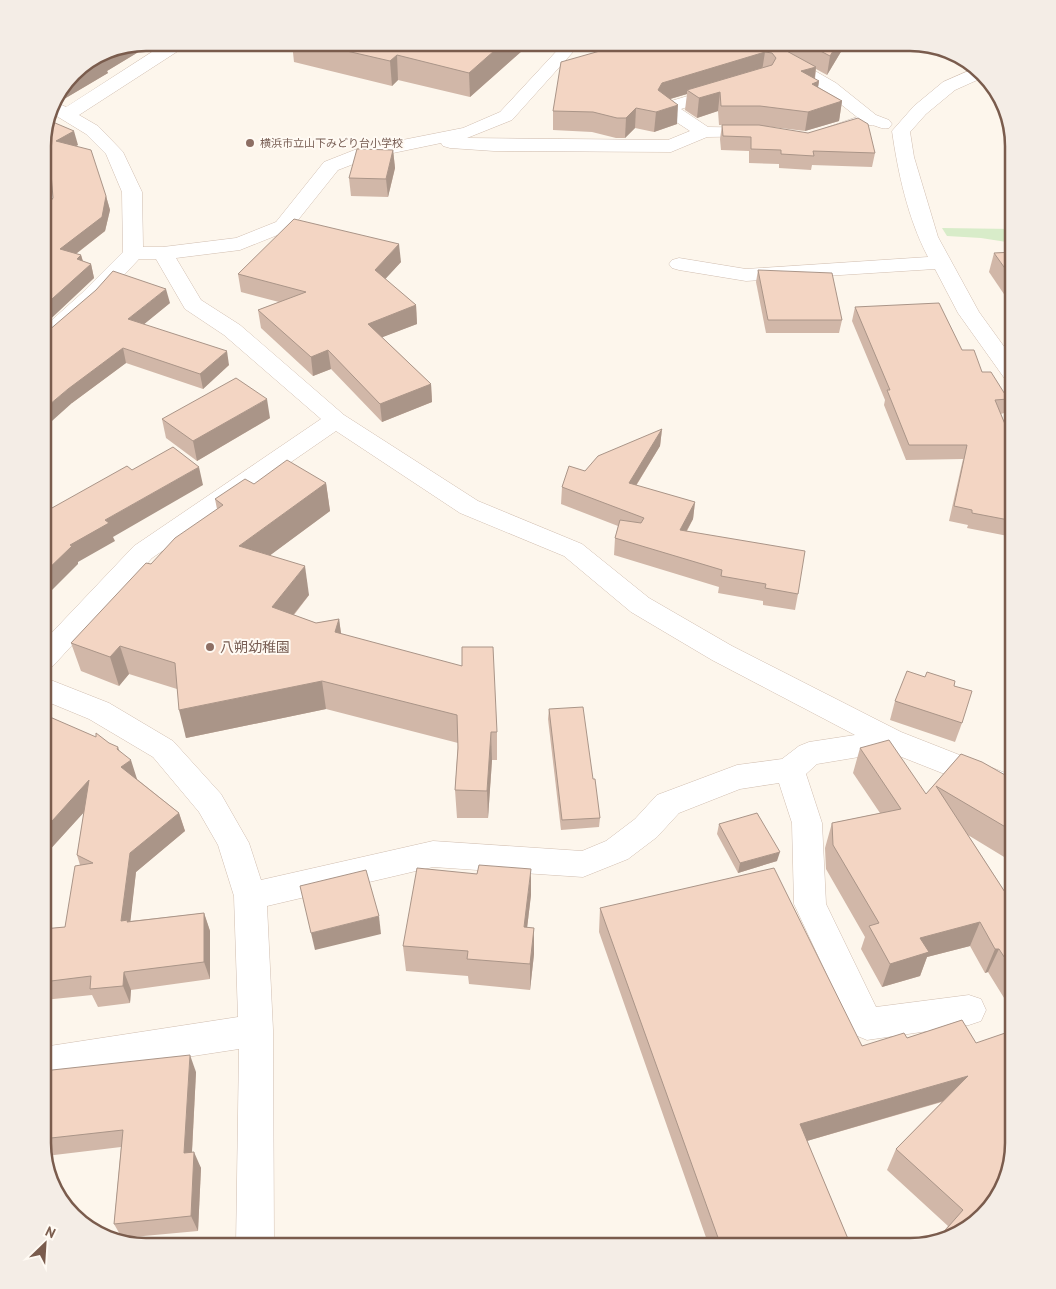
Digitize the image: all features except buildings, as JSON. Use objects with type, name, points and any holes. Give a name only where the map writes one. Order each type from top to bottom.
[{"type":"street","points":[[59,111],[165,51]]},
{"type":"street","points":[[133,253],[163,253],[240,244],[255,239],[282,226],[331,166],[364,153],[468,132],[506,116],[566,51]]},
{"type":"street","points":[[768,51],[794,71],[830,87],[870,119],[901,131]]},
{"type":"street","points":[[901,131],[920,110],[949,86],[973,76]]},
{"type":"street","points":[[704,132],[667,108],[737,86]]},
{"type":"street","points":[[51,332],[90,298],[133,253],[132,192],[114,152],[92,130],[59,111]]},
{"type":"street","points":[[815,137],[870,119]]},
{"type":"street","points":[[901,131],[909,172],[928,237],[969,313],[1005,362]]},
{"type":"street","points":[[422,140],[494,145],[670,146],[704,132],[757,132],[773,135]]},
{"type":"street","points":[[163,253],[193,304],[232,330],[336,420],[469,507],[573,550],[640,605],[722,654],[892,740],[1005,785]]},
{"type":"street","points":[[679,264],[746,275],[941,262]]},
{"type":"street","points":[[51,650],[143,552],[336,420]]},
{"type":"street","points":[[51,691],[98,711],[163,749],[210,803],[233,843],[250,896],[256,1030],[256,1238]]},
{"type":"street","points":[[250,896],[433,854],[583,864],[617,850],[646,828],[668,804],[737,777],[790,770],[810,754],[892,740]]},
{"type":"street","points":[[790,770],[807,823],[810,904],[867,1024],[969,1010]]},
{"type":"street","points":[[51,1062],[256,1030]]},
{"type":"green space","points":[[942,228],[1005,229],[1005,242],[947,236]]},
{"type":"place","name":"横浜市立山下みどり台小学校","points":[[250,143]]},
{"type":"place","name":"八朔幼稚園","points":[[210,647]]}]
